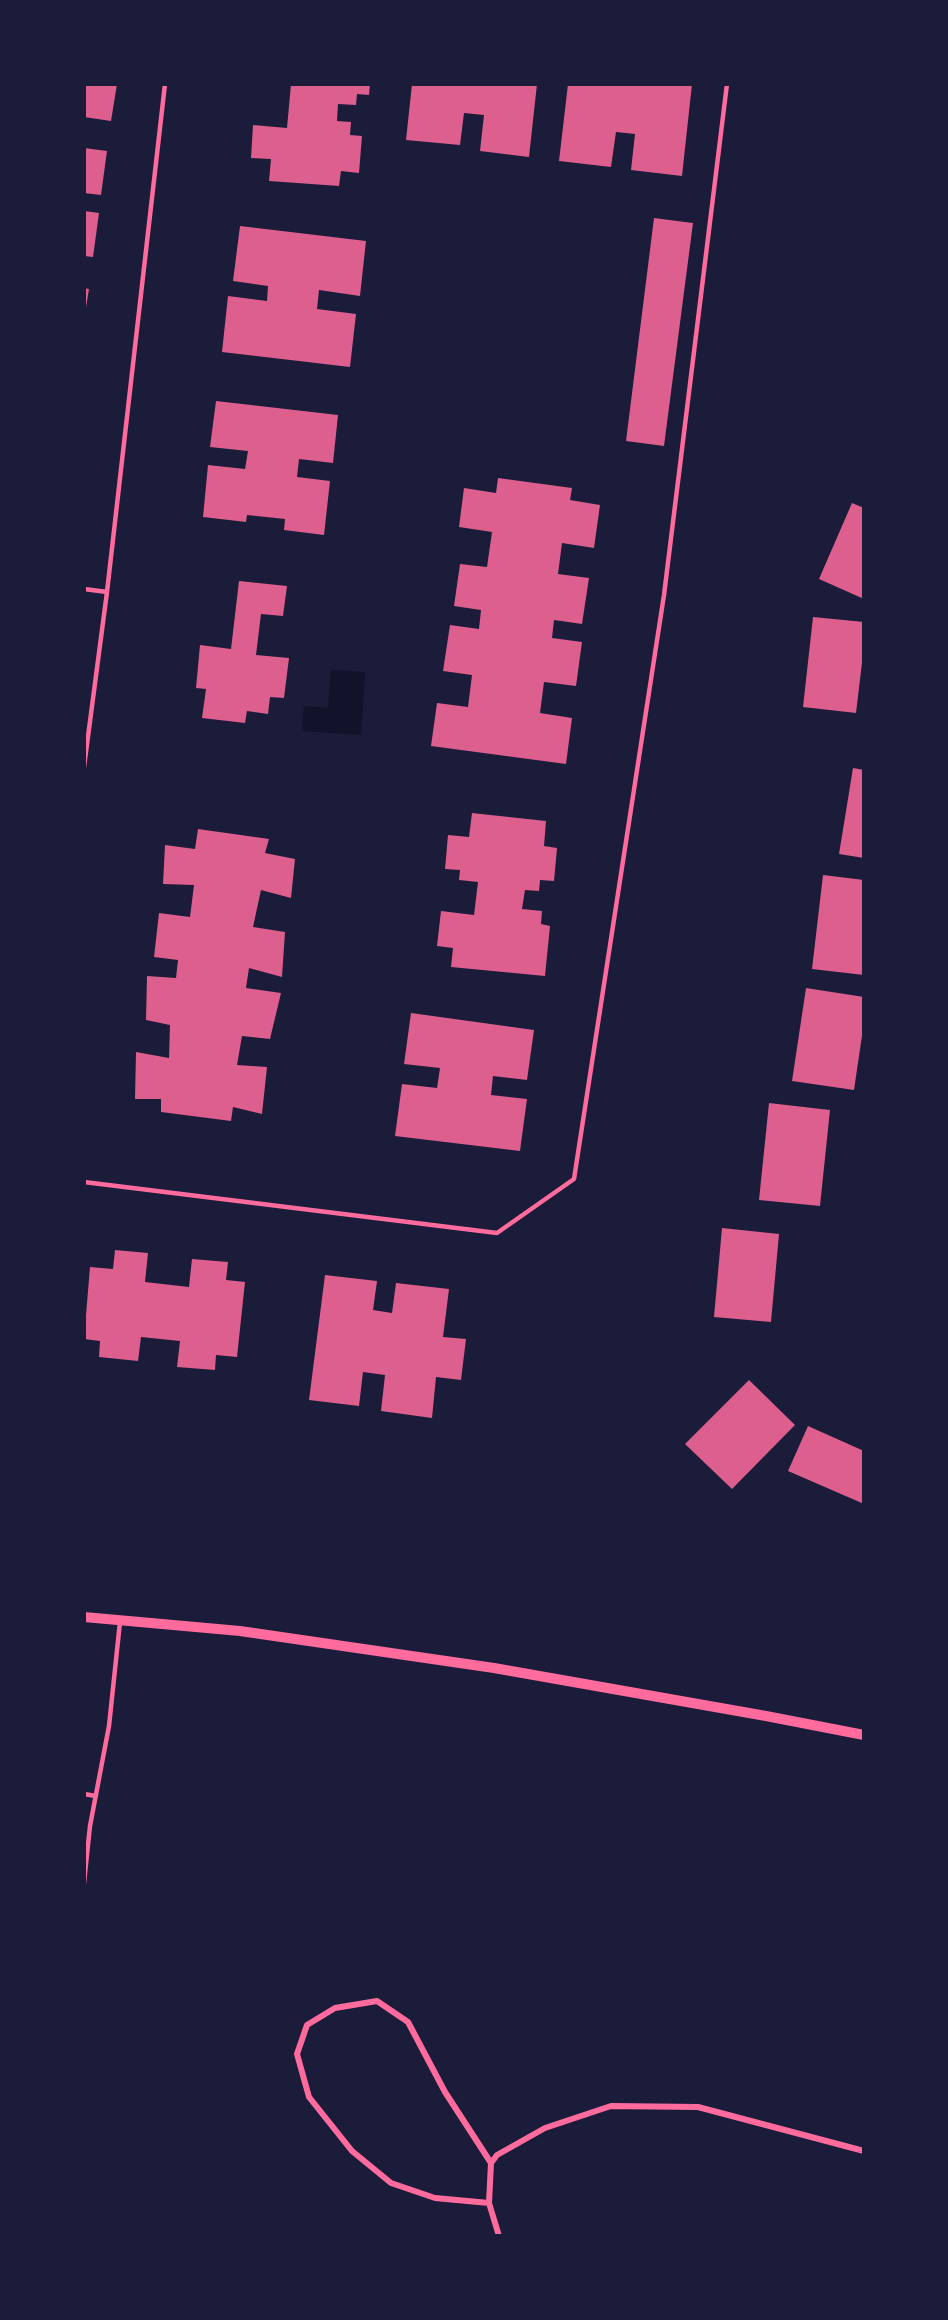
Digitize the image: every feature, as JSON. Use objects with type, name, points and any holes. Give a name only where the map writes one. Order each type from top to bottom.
[{"type":"street","points":[[84,1617],[240,1631],[494,1668],[864,1735]]},
{"type":"street","points":[[489,2203],[435,2198],[391,2183],[352,2151],[309,2097],[297,2054],[307,2025],[335,2008],[377,2001],[408,2022],[445,2092],[491,2163]]},
{"type":"street","points":[[499,2236],[489,2203],[491,2163],[497,2155],[545,2128],[611,2106],[698,2107],[864,2151]]},
{"type":"lane","points":[[84,767],[107,591],[165,84]]},
{"type":"lane","points":[[84,1182],[497,1233],[574,1179],[664,595],[727,84]]},
{"type":"lane","points":[[84,590],[107,591]]},
{"type":"lane","points":[[84,1883],[96,1796],[109,1726],[121,1620]]},
{"type":"lane","points":[[84,1794],[96,1796]]},
{"type":"shaded area","points":[[331,670],[365,672],[361,735],[302,731],[304,706],[328,708]]},
{"type":"building","points":[[84,84],[117,84],[111,121],[84,117]]},
{"type":"building","points":[[291,84],[370,84],[369,95],[357,94],[356,105],[338,104],[337,121],[351,122],[350,135],[362,136],[359,173],[341,171],[339,186],[269,181],[271,159],[251,158],[253,125],[287,128]]},
{"type":"building","points":[[412,84],[537,84],[529,157],[480,151],[484,115],[464,113],[460,145],[406,140]]},
{"type":"building","points":[[568,84],[692,84],[682,176],[631,170],[635,134],[616,132],[611,167],[559,161]]},
{"type":"building","points":[[84,148],[107,151],[101,195],[84,193]]},
{"type":"building","points":[[84,211],[99,213],[93,257],[84,256]]},
{"type":"building","points":[[654,218],[693,223],[664,446],[626,441]]},
{"type":"building","points":[[240,226],[366,241],[360,296],[319,290],[317,309],[356,314],[350,367],[222,352],[228,296],[267,301],[268,286],[233,281]]},
{"type":"building","points":[[84,288],[89,289],[85,314],[84,314]]},
{"type":"building","points":[[216,401],[338,415],[333,463],[299,459],[297,477],[330,481],[324,535],[284,530],[285,519],[247,515],[246,522],[203,517],[208,465],[245,469],[248,451],[210,447]]},
{"type":"building","points":[[498,478],[572,488],[570,500],[600,505],[594,548],[562,543],[558,574],[589,578],[582,624],[554,620],[552,638],[582,642],[576,686],[544,682],[540,713],[572,718],[566,764],[431,746],[437,703],[468,707],[472,675],[443,671],[450,625],[479,629],[481,610],[454,606],[460,564],[487,567],[492,532],[459,527],[464,488],[496,493]]},
{"type":"building","points":[[852,503],[864,508],[864,599],[819,579]]},
{"type":"building","points":[[239,581],[287,586],[283,616],[261,614],[256,655],[289,658],[284,698],[270,697],[268,714],[247,711],[245,723],[202,718],[206,689],[196,688],[200,645],[231,649]]},
{"type":"building","points":[[813,617],[864,622],[864,646],[856,713],[803,707]]},
{"type":"building","points":[[853,768],[864,770],[864,858],[839,854]]},
{"type":"building","points":[[472,813],[546,821],[544,846],[557,848],[554,881],[540,880],[539,891],[525,890],[522,909],[542,911],[541,924],[550,926],[545,976],[451,967],[453,948],[437,946],[441,911],[474,915],[478,882],[459,880],[460,870],[445,869],[448,835],[469,837]]},
{"type":"building","points":[[198,829],[269,839],[265,853],[295,859],[291,898],[261,890],[253,927],[285,932],[282,977],[249,968],[246,988],[281,993],[270,1039],[242,1036],[237,1065],[267,1067],[262,1114],[233,1107],[231,1121],[161,1112],[161,1099],[135,1099],[136,1052],[169,1058],[170,1025],[146,1020],[147,976],[176,978],[178,960],[154,957],[159,913],[190,917],[194,885],[163,884],[165,845],[195,849]]},
{"type":"building","points":[[823,875],[864,880],[864,975],[812,969]]},
{"type":"building","points":[[806,988],[864,997],[864,1022],[854,1090],[792,1081]]},
{"type":"building","points":[[411,1013],[534,1030],[527,1080],[493,1076],[491,1095],[527,1099],[520,1151],[395,1136],[402,1084],[437,1088],[440,1068],[404,1064]]},
{"type":"building","points":[[769,1103],[830,1110],[820,1206],[759,1200]]},
{"type":"building","points":[[722,1228],[779,1234],[771,1322],[714,1317]]},
{"type":"building","points":[[115,1250],[148,1253],[145,1282],[189,1287],[192,1259],[228,1262],[226,1280],[245,1282],[237,1357],[216,1355],[215,1370],[177,1367],[180,1341],[141,1337],[138,1361],[99,1357],[100,1341],[84,1339],[90,1267],[113,1269]]},
{"type":"building","points":[[325,1275],[377,1281],[373,1310],[392,1313],[396,1283],[449,1289],[443,1337],[466,1339],[461,1380],[436,1377],[432,1418],[381,1411],[385,1375],[363,1372],[359,1406],[309,1400]]},
{"type":"building","points":[[749,1380],[795,1425],[732,1489],[685,1444]]},
{"type":"building","points":[[808,1426],[864,1451],[864,1504],[788,1471]]}]
